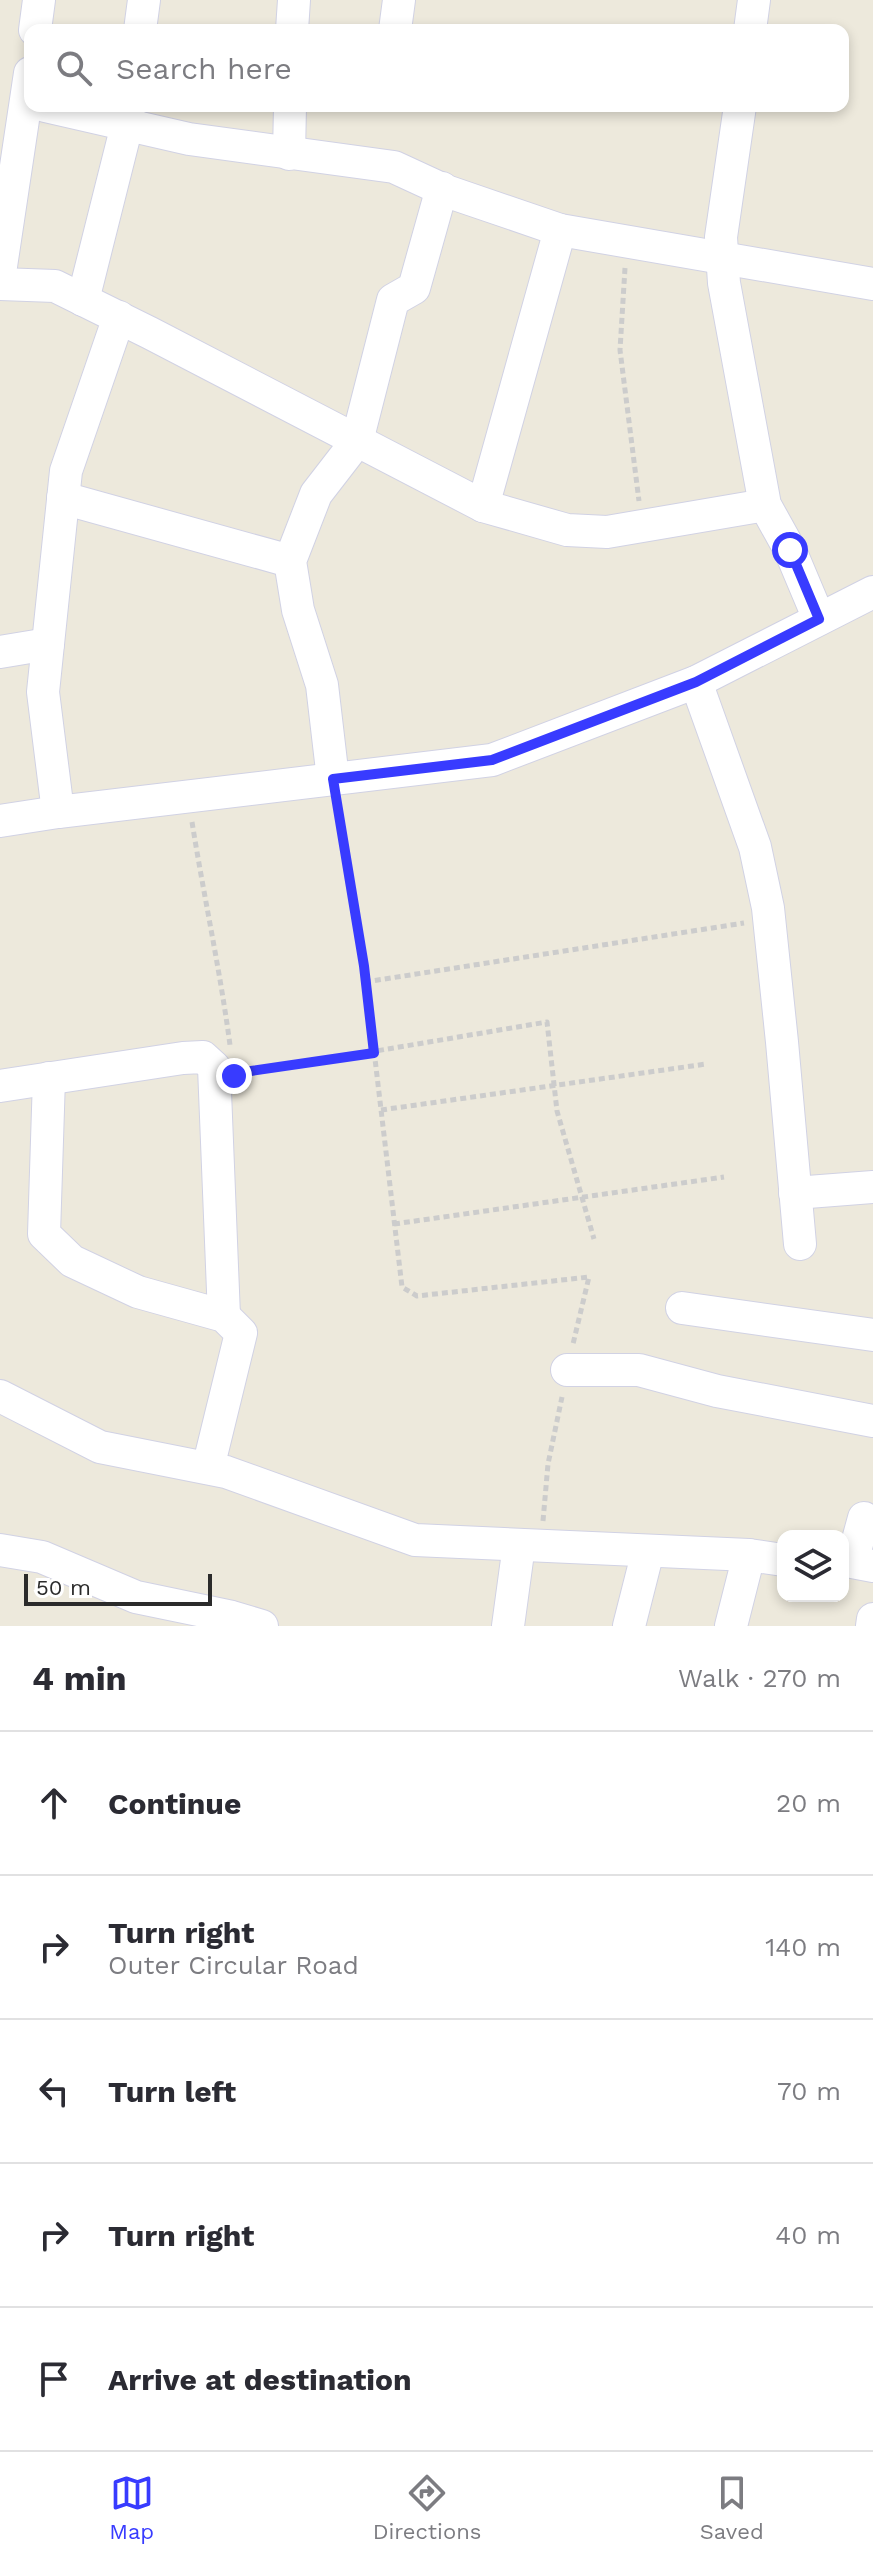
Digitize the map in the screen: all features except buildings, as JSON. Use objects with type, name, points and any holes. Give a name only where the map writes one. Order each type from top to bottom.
[{"type":"street","points":[[36,24],[39,0]]},
{"type":"street","points":[[141,24],[144,0]]},
{"type":"street","points":[[292,24],[294,0]]},
{"type":"street","points":[[396,24],[399,0]]},
{"type":"street","points":[[751,24],[754,0]]},
{"type":"street","points":[[0,273],[24,109]]},
{"type":"street","points":[[289,154],[290,112]]},
{"type":"street","points":[[739,112],[721,237],[724,283],[765,505],[790,550],[819,619]]},
{"type":"street","points":[[83,300],[128,116],[189,139],[394,167],[442,188],[560,230],[723,259],[872,277]]},
{"type":"street","points":[[333,779],[322,685],[298,610],[290,561],[316,494],[357,441],[393,300],[414,288],[442,188]]},
{"type":"street","points":[[483,506],[560,230]]},
{"type":"street","points":[[0,284],[55,286],[483,506],[567,530],[607,532],[765,505]]},
{"type":"street","points":[[58,812],[43,692],[66,471],[119,317]]},
{"type":"street","points":[[63,498],[290,561]]},
{"type":"street","points":[[0,821],[492,760],[696,682],[873,592]]},
{"type":"street","points":[[0,652],[48,644]]},
{"type":"street","points":[[696,682],[755,847],[769,919],[800,1244]]},
{"type":"street","points":[[0,1086],[183,1058],[203,1057],[214,1067],[224,1316]]},
{"type":"street","points":[[49,1078],[44,1234],[72,1261],[138,1292],[224,1316],[241,1333],[208,1468]]},
{"type":"street","points":[[795,1193],[873,1187]]},
{"type":"street","points":[[682,1308],[805,1328],[873,1335]]},
{"type":"street","points":[[567,1370],[639,1370],[717,1391],[873,1421]]},
{"type":"street","points":[[0,1396],[100,1447],[226,1472],[415,1540],[749,1555],[777,1559]]},
{"type":"street","points":[[860,1525],[852,1562],[873,1566]]},
{"type":"street","points":[[508,1626],[530,1545]]},
{"type":"street","points":[[0,1550],[42,1557],[136,1597],[262,1626]]},
{"type":"street","points":[[629,1626],[648,1551]]},
{"type":"street","points":[[731,1626],[749,1555]]},
{"type":"street","points":[[872,1626],[873,1619]]},
{"type":"path","points":[[626,241],[620,350],[643,525]]},
{"type":"path","points":[[333,779],[365,982],[402,1287],[417,1296],[589,1277],[530,1545]]},
{"type":"path","points":[[189,797],[230,1049]]},
{"type":"path","points":[[365,982],[769,919]]},
{"type":"path","points":[[234,1076],[547,1022],[557,1111],[594,1239]]},
{"type":"path","points":[[381,1110],[706,1064]]},
{"type":"path","points":[[394,1224],[724,1177]]},
{"type":"route","points":[[234,1076],[374,1053],[364,966],[333,779],[492,760],[696,682],[819,619],[790,550]]}]
